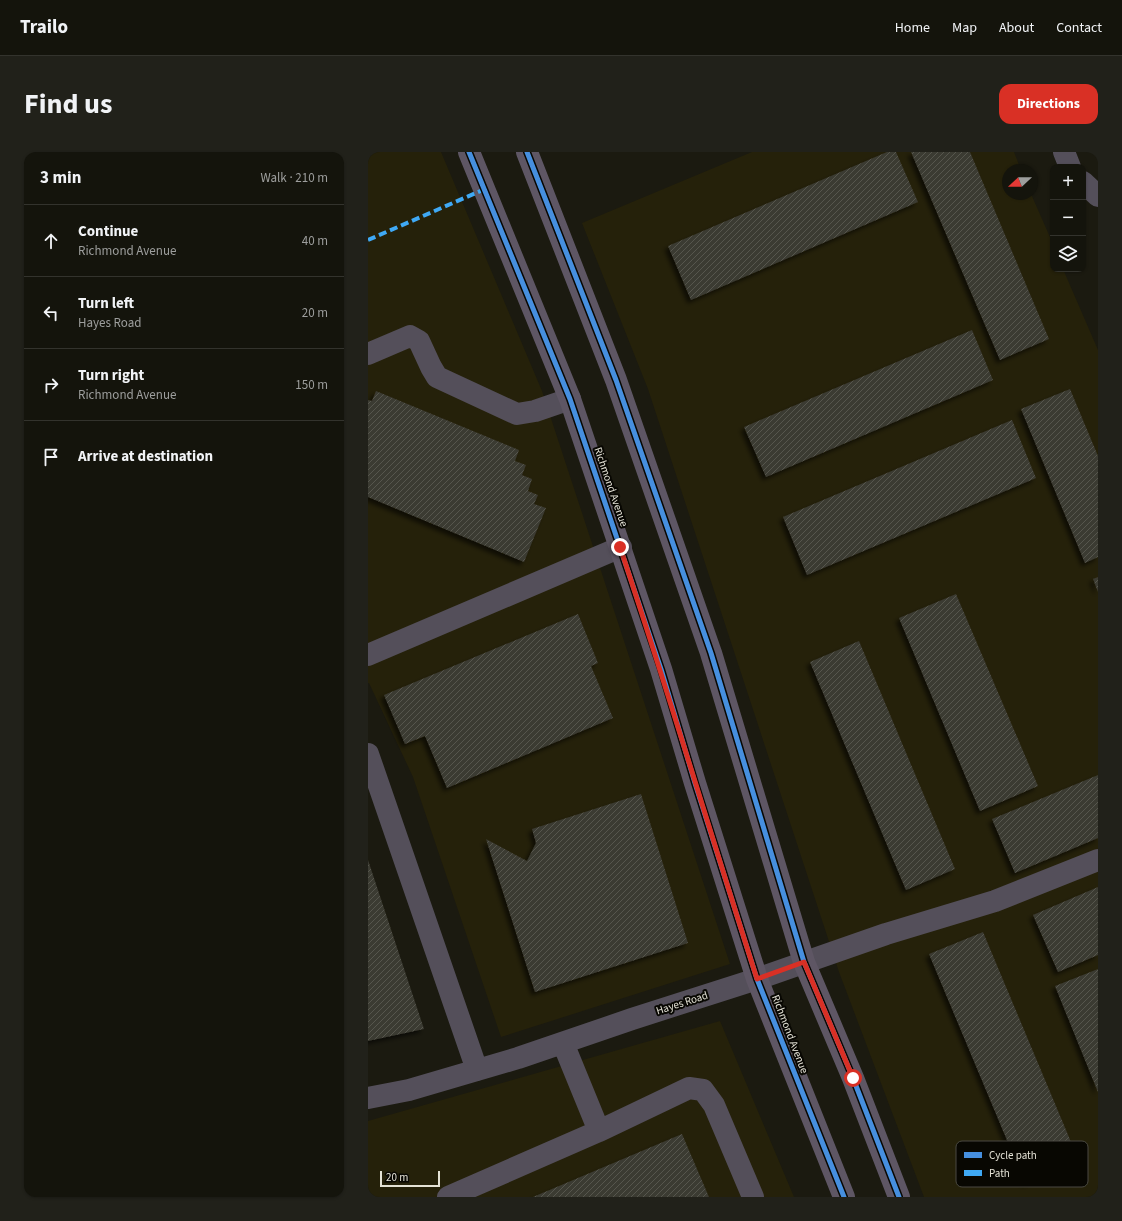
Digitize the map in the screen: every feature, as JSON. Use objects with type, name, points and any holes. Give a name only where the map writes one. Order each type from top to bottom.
[{"type":"main road","name":"Richmond Avenue","points":[[469,152],[570,399],[661,669],[695,783],[757,979],[844,1197]]},
{"type":"main road","points":[[527,152],[616,380],[711,653],[804,962],[853,1078],[899,1197]]},
{"type":"street","points":[[1064,152],[1069,164]]},
{"type":"street","points":[[1086,185],[1098,196]]},
{"type":"street","points":[[368,354],[410,336],[419,341],[431,367],[438,377],[517,414],[535,411],[570,399]]},
{"type":"street","points":[[368,655],[620,547]]},
{"type":"street","points":[[368,754],[373,782],[477,1070]]},
{"type":"street","name":"Hayes Road","points":[[368,1098],[409,1090],[518,1058],[632,1019],[757,979],[886,934],[995,901],[1098,860]]},
{"type":"street","points":[[563,1043],[599,1131]]},
{"type":"street","points":[[448,1197],[599,1131],[689,1088],[703,1090],[714,1105],[753,1197]]},
{"type":"shaded area","points":[[368,152],[441,152],[542,391],[730,964],[501,1037],[413,777],[368,683]]},
{"type":"shaded area","points":[[752,152],[1014,152],[1019,164],[1002,164],[1002,200],[1034,200],[1050,237],[1050,272],[1064,272],[1098,350],[1098,1197],[924,1197],[839,972],[648,389],[582,223]]},
{"type":"shaded area","points":[[720,1021],[794,1197],[368,1197],[368,1121]]},
{"type":"building","points":[[887,152],[896,152],[918,202],[691,300],[668,246]]},
{"type":"building","points":[[911,152],[970,152],[1049,339],[1000,360]]},
{"type":"building","points":[[972,330],[993,380],[766,477],[744,427]]},
{"type":"building","points":[[1070,389],[1098,456],[1098,557],[1085,563],[1021,409]]},
{"type":"building","points":[[376,391],[519,450],[515,461],[526,465],[522,475],[532,479],[528,491],[538,495],[534,504],[546,508],[524,562],[368,497],[368,400],[372,401]]},
{"type":"building","points":[[1012,420],[1036,478],[807,575],[783,517]]},
{"type":"building","points":[[1098,577],[1098,592],[1093,579]]},
{"type":"building","points":[[956,594],[1038,786],[980,811],[899,618]]},
{"type":"building","points":[[578,614],[598,663],[591,666],[613,718],[447,788],[425,736],[405,744],[384,695]]},
{"type":"building","points":[[859,641],[955,869],[906,890],[810,662]]},
{"type":"building","points":[[1098,775],[1098,838],[1015,873],[992,819]]},
{"type":"building","points":[[641,794],[688,943],[535,992],[486,839],[527,861],[536,843],[532,829]]},
{"type":"building","points":[[368,860],[424,1029],[368,1041]]},
{"type":"building","points":[[1098,887],[1098,955],[1058,972],[1033,915]]},
{"type":"building","points":[[983,932],[1071,1141],[1007,1141],[929,954]]},
{"type":"building","points":[[1098,969],[1098,1092],[1055,986]]},
{"type":"building","points":[[682,1134],[709,1197],[533,1197]]},
{"type":"marked path","points":[[368,240],[485,189]]},
{"type":"cycle path","points":[[469,152],[570,399],[661,669],[695,783],[757,979],[844,1197]]},
{"type":"cycle path","points":[[527,152],[616,380],[711,653],[804,962],[853,1078],[899,1197]]},
{"type":"route","points":[[620,547],[661,669],[695,783],[757,979],[804,962],[853,1078]]}]
